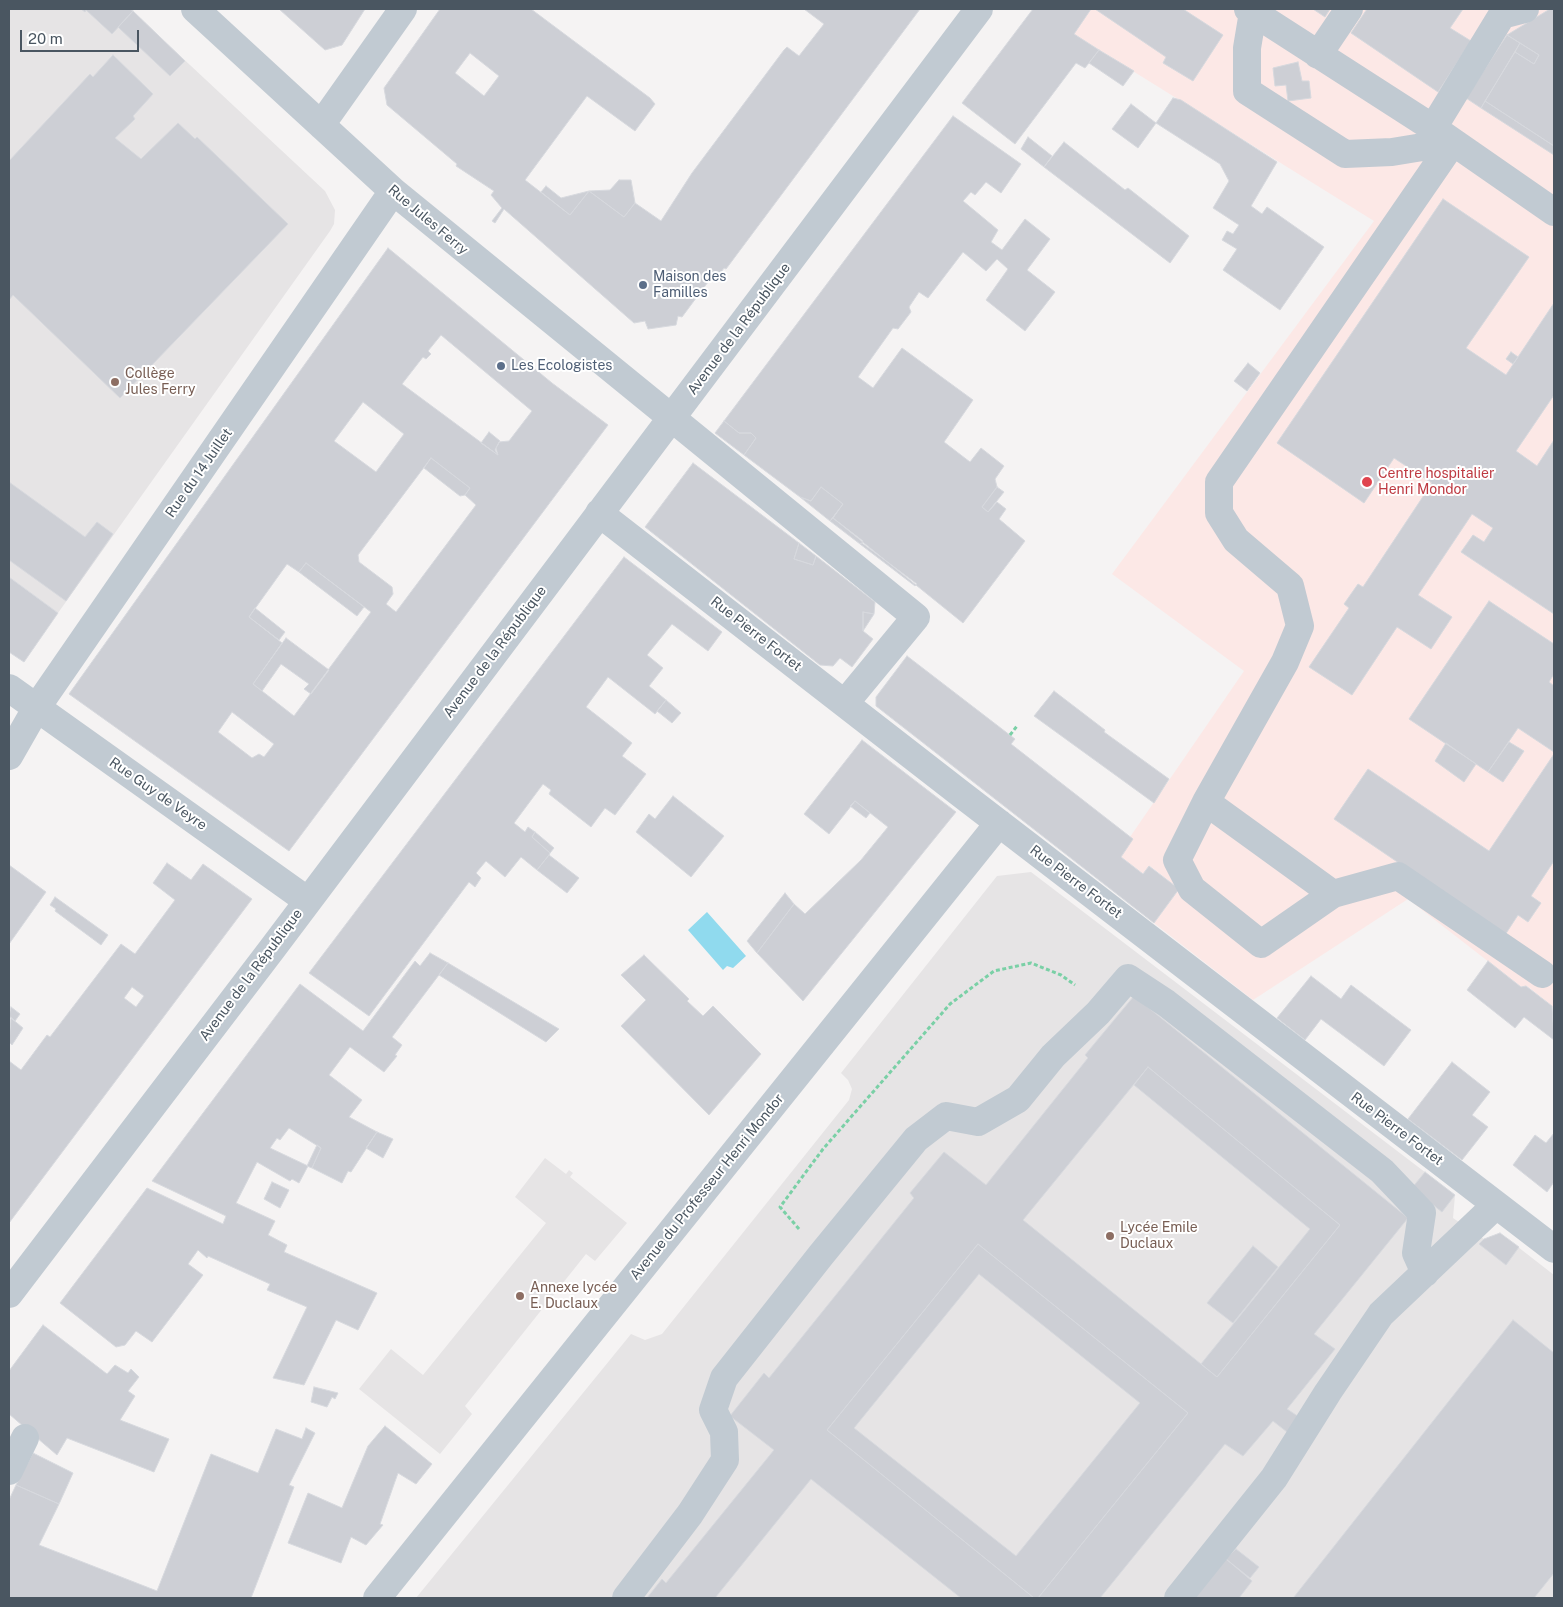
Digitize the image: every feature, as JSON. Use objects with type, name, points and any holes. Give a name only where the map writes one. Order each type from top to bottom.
[{"type":"street","name":"Rue Jules Ferry","points":[[195,9],[393,191],[671,420],[916,617],[845,703]]},
{"type":"street","points":[[321,125],[403,9]]},
{"type":"street","name":"Avenue de la République","points":[[9,1294],[308,901],[979,9]]},
{"type":"street","points":[[1318,55],[1349,9]]},
{"type":"street","points":[[1524,9],[1502,15],[1443,135],[1219,482],[1219,513],[1236,540],[1290,586],[1300,626],[1285,662],[1206,802],[1177,860],[1192,889],[1261,944],[1333,894],[1398,876],[1550,971]]},
{"type":"street","points":[[1443,135],[1392,152],[1345,154],[1247,91],[1251,11],[1443,135],[1554,212]]},
{"type":"street","name":"Rue du 14 Juillet","points":[[9,756],[37,707],[393,191]]},
{"type":"street","name":"Rue Pierre Fortet","points":[[599,513],[1554,1249]]},
{"type":"street","name":"Rue Guy de Veyre","points":[[9,688],[308,901]]},
{"type":"street","points":[[1206,802],[1333,894]]},
{"type":"street","name":"Avenue du Professeur Henri Mondor","points":[[377,1598],[999,823]]},
{"type":"street","points":[[626,1598],[690,1514],[725,1460],[724,1432],[713,1410],[724,1378],[821,1255],[916,1139],[946,1116],[978,1122],[1018,1099],[1053,1056],[1104,1006],[1128,978],[1166,1003],[1382,1171],[1422,1213],[1416,1253],[1425,1273]]},
{"type":"street","points":[[1178,1598],[1274,1478],[1328,1392],[1381,1314],[1496,1205]]},
{"type":"street","points":[[9,1471],[25,1438]]},
{"type":"path","points":[[1010,734],[1017,726]]},
{"type":"path","points":[[821,1255],[780,1207],[823,1149],[950,1004],[994,971],[1031,963],[1061,975],[1104,1006]]},
{"type":"shaded area","name":"Collège Jules Ferry","points":[[9,9],[130,9],[325,191],[335,210],[334,224],[330,231],[58,613],[9,577]]},
{"type":"shaded area","name":"Centre hospitalier Henri Mondor","points":[[1033,9],[1554,9],[1554,1011],[1552,1006],[1527,986],[1521,987],[1408,899],[1253,1000],[1154,923],[1179,889],[1150,866],[1143,874],[1121,857],[1130,837],[1244,671],[1112,574],[1374,221]]},
{"type":"shaded area","name":"Lycée Emile Duclaux","points":[[1031,872],[1455,1195],[1453,1218],[1484,1239],[1500,1233],[1554,1275],[1554,1598],[416,1598],[631,1334],[645,1340],[662,1334],[849,1100],[852,1089],[848,1080],[841,1073],[997,876]]},
{"type":"shaded area","name":"Annexe lycée E. Duclaux","points":[[545,1158],[566,1174],[569,1170],[573,1173],[570,1177],[627,1223],[595,1261],[586,1254],[465,1406],[472,1414],[440,1454],[359,1389],[391,1349],[423,1375],[546,1223],[515,1197]]},
{"type":"water","points":[[707,912],[746,956],[733,968],[727,966],[723,970],[688,930]]},
{"type":"building","points":[[81,9],[130,9],[133,11],[112,34],[86,10],[85,12]]},
{"type":"building","points":[[279,9],[365,9],[342,45],[325,50]]},
{"type":"building","points":[[440,9],[531,9],[650,98],[655,104],[635,131],[587,96],[525,180],[570,215],[589,191],[624,217],[635,203],[661,221],[692,173],[784,50],[787,47],[799,56],[824,24],[804,9],[920,9],[726,269],[724,268],[717,278],[711,278],[682,317],[678,316],[676,325],[648,329],[645,321],[634,323],[504,209],[495,223],[492,221],[502,208],[491,195],[494,191],[456,166],[457,164],[387,105],[384,88]],"holes":[[[470,53],[499,76],[484,96],[455,73]]]},
{"type":"building","points":[[1033,9],[1091,9],[1074,34],[1099,50],[1085,68],[1076,63],[1015,144],[962,103]]},
{"type":"building","points":[[1095,9],[1183,9],[1223,35],[1193,81],[1163,63],[1166,57]]},
{"type":"building","points":[[1313,9],[1330,9],[1325,17]]},
{"type":"building","points":[[1367,9],[1463,9],[1450,28],[1471,41],[1438,92],[1351,33]]},
{"type":"building","points":[[1550,9],[1554,9],[1554,146],[1485,101],[1515,52],[1534,64],[1539,55],[1507,35]]},
{"type":"building","points":[[133,11],[185,61],[170,76],[118,27]]},
{"type":"building","points":[[1507,35],[1520,43],[1481,108],[1466,98]]},
{"type":"building","points":[[1520,43],[1539,55],[1534,64],[1515,52]]},
{"type":"building","points":[[1099,50],[1134,71],[1123,86],[1089,63]]},
{"type":"building","points":[[113,55],[153,94],[133,116],[135,119],[115,138],[141,159],[178,123],[195,139],[197,137],[288,224],[120,398],[13,295],[9,300],[9,161],[90,74],[93,77]]},
{"type":"building","points":[[1298,62],[1302,81],[1309,81],[1311,98],[1288,101],[1286,85],[1275,86],[1273,68]]},
{"type":"building","points":[[1173,98],[1181,100],[1277,162],[1251,206],[1262,214],[1267,207],[1324,247],[1280,310],[1223,270],[1237,249],[1222,240],[1227,231],[1233,234],[1239,225],[1213,208],[1229,181],[1220,164],[1156,123]]},
{"type":"building","points":[[1485,101],[1554,146],[1554,155],[1481,108]]},
{"type":"building","points":[[1131,104],[1156,123],[1138,148],[1112,129]]},
{"type":"building","points":[[953,116],[1021,164],[1001,193],[986,182],[975,195],[971,192],[963,201],[998,230],[991,242],[1002,250],[1025,219],[1050,239],[1027,270],[1055,292],[1025,331],[986,300],[1008,269],[997,259],[986,271],[963,252],[928,298],[919,292],[909,307],[911,312],[898,329],[893,328],[858,377],[873,388],[902,348],[973,400],[944,442],[970,462],[981,448],[1004,466],[995,479],[997,487],[982,507],[988,512],[997,502],[1006,509],[999,519],[1025,541],[963,623],[833,518],[843,504],[821,487],[811,501],[800,497],[744,455],[756,438],[751,433],[739,433],[724,421]]},
{"type":"building","points":[[1028,137],[1052,156],[1044,167],[1021,149]]},
{"type":"building","points":[[1064,142],[1125,190],[1128,188],[1189,236],[1170,263],[1044,167]]},
{"type":"building","points":[[619,180],[631,180],[635,203],[624,217],[589,191],[610,190]]},
{"type":"building","points":[[546,186],[561,198],[589,191],[570,215],[541,192]]},
{"type":"building","points":[[1443,199],[1529,257],[1466,348],[1506,375],[1554,303],[1554,395],[1516,451],[1537,466],[1554,440],[1554,614],[1461,552],[1473,535],[1484,542],[1493,528],[1472,514],[1418,595],[1452,617],[1431,649],[1397,627],[1352,695],[1309,667],[1349,608],[1344,604],[1358,584],[1363,587],[1432,483],[1394,458],[1364,503],[1277,443]]},
{"type":"building","points":[[388,248],[552,383],[608,425],[289,851],[69,694]],"holes":[[[441,335],[532,411],[509,441],[499,442],[495,450],[498,455],[402,384],[423,357],[426,359],[431,354],[428,351]],[[363,402],[404,434],[376,472],[334,441]],[[431,458],[470,488],[465,495],[476,505],[396,612],[386,604],[393,594],[392,587],[359,562],[358,555]],[[306,563],[371,612],[294,716],[253,684],[282,643],[249,617],[287,564],[299,572]],[[232,712],[274,744],[264,757],[259,754],[252,758],[218,732]]]},
{"type":"building","points":[[1511,352],[1518,357],[1513,364],[1506,359]]},
{"type":"building","points":[[1248,363],[1260,373],[1247,391],[1234,381]]},
{"type":"building","points":[[724,421],[739,433],[751,433],[756,438],[744,455],[715,433]]},
{"type":"building","points":[[489,432],[500,441],[496,448],[498,455],[481,443]]},
{"type":"building","points":[[431,458],[470,488],[465,495],[460,496],[424,468]]},
{"type":"building","points":[[693,463],[799,543],[794,559],[813,565],[816,556],[875,602],[874,614],[863,612],[863,631],[873,639],[852,667],[840,658],[833,666],[820,665],[645,527]]},
{"type":"building","points":[[9,482],[85,537],[97,522],[113,534],[66,601],[9,560]]},
{"type":"building","points":[[821,487],[843,504],[830,521],[800,497],[811,501]]},
{"type":"building","points":[[997,487],[1004,492],[988,512],[982,507]]},
{"type":"building","points":[[833,518],[863,541],[862,543],[860,544],[830,521]]},
{"type":"building","points":[[799,543],[816,556],[813,565],[794,559]]},
{"type":"building","points":[[862,543],[917,584],[915,586],[860,544]]},
{"type":"building","points":[[624,557],[722,632],[708,651],[672,624],[647,655],[663,668],[649,686],[666,700],[655,714],[608,677],[586,707],[632,743],[622,756],[646,774],[615,815],[605,808],[591,827],[549,794],[551,790],[543,784],[514,823],[525,832],[528,827],[535,832],[532,837],[550,853],[549,855],[537,870],[521,857],[505,877],[486,861],[476,873],[481,878],[475,887],[469,882],[369,1016],[309,973]]},
{"type":"building","points":[[306,563],[364,607],[357,616],[299,572]]},
{"type":"building","points":[[9,577],[58,613],[24,662],[9,652]]},
{"type":"building","points":[[1489,601],[1554,644],[1554,674],[1549,682],[1554,686],[1554,752],[1518,728],[1488,772],[1409,719]]},
{"type":"building","points":[[255,608],[285,632],[279,640],[249,617]]},
{"type":"building","points":[[863,612],[874,614],[863,631]]},
{"type":"building","points":[[286,638],[329,670],[311,694],[304,689],[309,684],[281,664],[262,691],[253,684]]},
{"type":"building","points":[[907,656],[1015,739],[1011,744],[1133,839],[1121,857],[1143,874],[1149,866],[1179,889],[1154,923],[876,706],[876,697]]},
{"type":"building","points":[[1054,691],[1105,730],[1104,732],[1169,779],[1154,803],[1034,716]]},
{"type":"building","points":[[666,700],[681,713],[672,723],[657,711]]},
{"type":"building","points":[[862,740],[956,812],[803,1001],[757,953],[794,904],[805,914],[861,860],[888,827],[855,801],[829,834],[804,814]]},
{"type":"building","points":[[1509,742],[1524,751],[1503,782],[1488,772]]},
{"type":"building","points":[[1446,743],[1476,764],[1464,782],[1435,761]]},
{"type":"building","points":[[1554,754],[1554,861],[1531,896],[1541,903],[1528,922],[1518,915],[1505,935],[1334,819],[1368,769],[1489,851]]},
{"type":"building","points":[[673,796],[724,836],[691,877],[636,832],[649,814],[655,819]]},
{"type":"building","points":[[855,801],[870,813],[866,818],[850,806]]},
{"type":"building","points":[[535,832],[554,848],[550,853],[532,837]]},
{"type":"building","points":[[549,855],[579,878],[567,893],[537,870]]},
{"type":"building","points":[[167,863],[191,880],[203,864],[252,899],[9,1223],[9,1061],[21,1070],[47,1035],[50,1037],[121,944],[135,954],[175,900],[153,883]],"holes":[[[132,987],[144,996],[136,1007],[124,998]]]},
{"type":"building","points":[[9,865],[46,892],[9,944]]},
{"type":"building","points":[[785,893],[794,904],[757,953],[747,941]]},
{"type":"building","points":[[55,897],[108,935],[101,945],[55,911],[56,909],[50,905]]},
{"type":"building","points":[[430,953],[448,963],[392,1037],[402,1045],[395,1055],[397,1056],[384,1072],[350,1047],[329,1075],[362,1100],[349,1117],[377,1132],[351,1172],[348,1171],[342,1183],[312,1168],[321,1148],[289,1128],[280,1140],[277,1138],[270,1148],[308,1166],[299,1183],[292,1179],[290,1181],[257,1162],[236,1203],[275,1221],[268,1235],[287,1245],[284,1252],[377,1293],[358,1330],[336,1320],[304,1385],[273,1378],[307,1307],[267,1290],[270,1284],[208,1256],[207,1258],[198,1250],[188,1264],[203,1275],[152,1342],[136,1331],[125,1345],[116,1347],[60,1303],[147,1188],[223,1224],[226,1216],[152,1181],[300,984],[363,1031],[415,961],[420,966]]},
{"type":"building","points":[[644,955],[689,999],[687,1001],[703,1016],[713,1006],[761,1054],[709,1115],[621,1026],[646,1000],[621,975]]},
{"type":"building","points":[[1488,961],[1521,987],[1526,986],[1552,1006],[1554,1040],[1524,1017],[1515,1028],[1467,990]]},
{"type":"building","points":[[448,963],[559,1029],[546,1042],[439,975]]},
{"type":"building","points":[[1311,976],[1341,999],[1351,985],[1411,1030],[1384,1066],[1321,1019],[1305,1040],[1277,1018]]},
{"type":"building","points":[[1134,996],[1408,1218],[1314,1334],[1335,1349],[1287,1409],[1299,1417],[1287,1432],[1273,1421],[1243,1456],[1225,1444],[1100,1598],[1038,1598],[1188,1413],[978,1244],[827,1430],[1034,1598],[961,1598],[811,1479],[715,1598],[647,1598],[662,1579],[666,1583],[774,1450],[730,1416],[764,1373],[769,1378],[914,1198],[910,1193],[944,1152],[986,1185],[1088,1058],[1085,1055]],"holes":[[[1148,1067],[1340,1225],[1217,1377],[1023,1220]]]},
{"type":"building","points":[[11,1007],[20,1014],[15,1021],[9,1016]]},
{"type":"building","points":[[11,1018],[23,1028],[12,1045],[9,1042]]},
{"type":"building","points":[[1452,1062],[1490,1092],[1472,1115],[1488,1127],[1462,1160],[1408,1119]]},
{"type":"building","points":[[1148,1067],[1340,1225],[1217,1377],[1201,1364],[1310,1229],[1134,1085]]},
{"type":"building","points":[[377,1132],[393,1139],[383,1158],[366,1148]]},
{"type":"building","points":[[1554,1133],[1554,1182],[1547,1192],[1513,1165],[1535,1135],[1546,1143]]},
{"type":"building","points":[[317,1145],[321,1148],[312,1168],[307,1166]]},
{"type":"building","points":[[1425,1172],[1455,1195],[1442,1212],[1412,1188]]},
{"type":"building","points":[[272,1182],[289,1190],[280,1208],[264,1199]]},
{"type":"building","points":[[1500,1233],[1519,1247],[1506,1265],[1479,1244],[1484,1239]]},
{"type":"building","points":[[978,1244],[1188,1413],[1038,1598],[1034,1598],[827,1430]],"holes":[[[979,1274],[1140,1403],[1016,1556],[854,1428]]]},
{"type":"building","points":[[1253,1246],[1278,1267],[1233,1323],[1207,1303]]},
{"type":"building","points":[[1513,1320],[1554,1353],[1554,1573],[1534,1598],[1294,1597]]},
{"type":"building","points":[[43,1325],[107,1374],[115,1365],[128,1373],[131,1369],[139,1377],[128,1391],[135,1396],[120,1420],[169,1439],[154,1472],[67,1438],[57,1455],[9,1414],[9,1371]]},
{"type":"building","points":[[314,1387],[338,1393],[335,1399],[332,1397],[327,1407],[311,1402]]},
{"type":"building","points":[[385,1426],[432,1464],[416,1484],[398,1473],[380,1524],[383,1525],[366,1545],[351,1537],[341,1563],[288,1543],[308,1493],[342,1508],[368,1446]]},
{"type":"building","points":[[306,1428],[315,1433],[289,1485],[294,1487],[251,1598],[9,1598],[9,1500],[16,1485],[59,1504],[39,1545],[157,1591],[211,1454],[258,1473],[276,1429],[302,1439]]},
{"type":"building","points":[[33,1453],[73,1473],[59,1504],[16,1485]]},
{"type":"building","points":[[1236,1549],[1259,1567],[1250,1578],[1226,1559]]},
{"type":"building","points":[[1226,1559],[1252,1581],[1239,1598],[1189,1598]]},
{"type":"place","name":"Maison des Familles","points":[[643,285]]},
{"type":"place","name":"Les Ecologistes","points":[[501,366]]},
{"type":"place","name":"Collège Jules Ferry","points":[[115,382]]},
{"type":"place","name":"Centre hospitalier Henri Mondor","points":[[1367,482]]},
{"type":"place","name":"Lycée Emile Duclaux","points":[[1110,1236]]},
{"type":"place","name":"Annexe lycée E. Duclaux","points":[[520,1296]]}]
